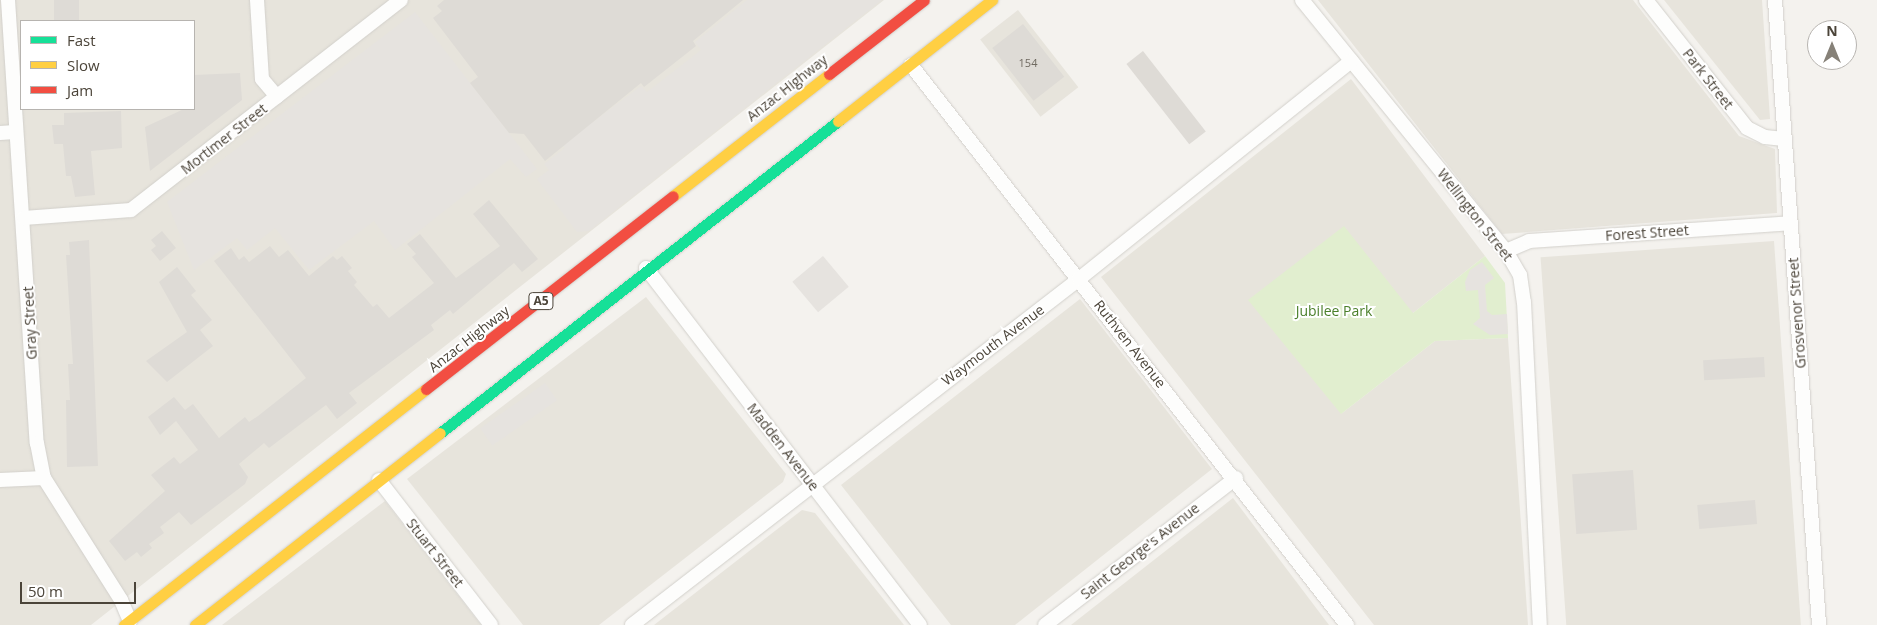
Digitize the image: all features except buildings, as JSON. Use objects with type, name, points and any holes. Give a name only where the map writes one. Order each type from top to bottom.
[{"type":"highway","name":"Anzac Highway","points":[[127,623],[242,540],[434,386],[924,0]]},
{"type":"highway","points":[[195,625],[379,480],[476,395],[646,268],[911,65],[992,0]]},
{"type":"highway","points":[[631,266],[646,268]]},
{"type":"highway","points":[[582,269],[592,275]]},
{"type":"highway","points":[[434,386],[451,385]]},
{"type":"highway","points":[[255,556],[265,569]]},
{"type":"street","name":"Gray Street","points":[[8,0],[16,132],[24,218],[36,443],[44,478],[121,600],[127,623]]},
{"type":"street","points":[[257,0],[262,79],[277,97]]},
{"type":"street","name":"Mortimer Street","points":[[24,218],[131,210],[401,0]]},
{"type":"street","name":"Wellington Street","points":[[1302,0],[1506,251],[1520,275],[1524,302],[1540,625]]},
{"type":"street","name":"Park Street","points":[[1646,0],[1747,128],[1765,137],[1784,139]]},
{"type":"street","name":"Grosvenor Street","points":[[1775,0],[1819,625]]},
{"type":"street","name":"Waymouth Avenue","points":[[632,625],[811,483],[1079,279],[1352,61]]},
{"type":"street","name":"Ruthven Avenue","points":[[911,65],[1236,478],[1347,625]]},
{"type":"street","points":[[0,133],[16,132]]},
{"type":"street","name":"Forest Street","points":[[1506,251],[1529,241],[1790,224]]},
{"type":"street","name":"Madden Avenue","points":[[646,268],[920,625]]},
{"type":"street","points":[[0,480],[44,478]]},
{"type":"street","name":"Saint George's Avenue","points":[[1045,625],[1236,478]]},
{"type":"street","name":"Stuart Street","points":[[379,480],[492,625]]},
{"type":"shaded area","points":[[0,0],[884,0],[91,625],[0,625]]},
{"type":"shaded area","points":[[747,0],[882,0],[589,231],[577,232],[537,179],[549,170],[544,164],[565,148],[562,145],[641,86],[647,92],[701,50],[695,42]]},
{"type":"shaded area","points":[[1318,0],[1633,0],[1739,136],[1775,149],[1777,213],[1502,234]]},
{"type":"shaded area","points":[[1664,0],[1762,0],[1770,119],[1760,120]]},
{"type":"shaded area","points":[[1018,10],[1078,87],[1041,117],[980,40]]},
{"type":"shaded area","points":[[415,12],[537,169],[526,177],[510,159],[395,250],[374,221],[309,270],[275,228],[247,250],[237,238],[194,270],[167,202]]},
{"type":"shaded area","points":[[1351,79],[1485,256],[1413,313],[1341,414],[1435,341],[1508,338],[1528,625],[1374,625],[1101,277]]},
{"type":"shaded area","points":[[1774,241],[1801,625],[1566,625],[1541,257]]},
{"type":"shaded area","points":[[823,256],[849,287],[818,312],[792,282]]},
{"type":"shaded area","points":[[1482,262],[1494,278],[1485,285],[1487,311],[1492,315],[1507,314],[1508,334],[1490,335],[1473,324],[1480,318],[1478,290],[1466,291],[1465,282],[1470,270]]},
{"type":"shaded area","points":[[646,297],[786,474],[783,482],[599,625],[523,625],[407,479]]},
{"type":"shaded area","points":[[1080,299],[1212,469],[1015,625],[951,625],[841,485]]},
{"type":"shaded area","points":[[545,383],[557,400],[492,446],[480,428]]},
{"type":"shaded area","points":[[1233,498],[1329,625],[1071,625]]},
{"type":"shaded area","points":[[385,501],[481,625],[222,625]]},
{"type":"shaded area","points":[[802,510],[815,513],[904,625],[654,625]]},
{"type":"green space","name":"Jubilee Park","points":[[1344,226],[1413,313],[1485,256],[1505,283],[1508,338],[1435,341],[1341,414],[1248,300]]},
{"type":"traffic: fast","points":[[440,433],[838,121]]},
{"type":"traffic: slow","points":[[838,121],[992,0]]},
{"type":"traffic: slow","points":[[673,196],[829,74]]},
{"type":"traffic: slow","points":[[124,625],[426,389]]},
{"type":"traffic: slow","points":[[195,625],[440,433]]},
{"type":"traffic: jam","points":[[829,74],[924,0]]},
{"type":"traffic: jam","points":[[426,389],[673,196]]}]
